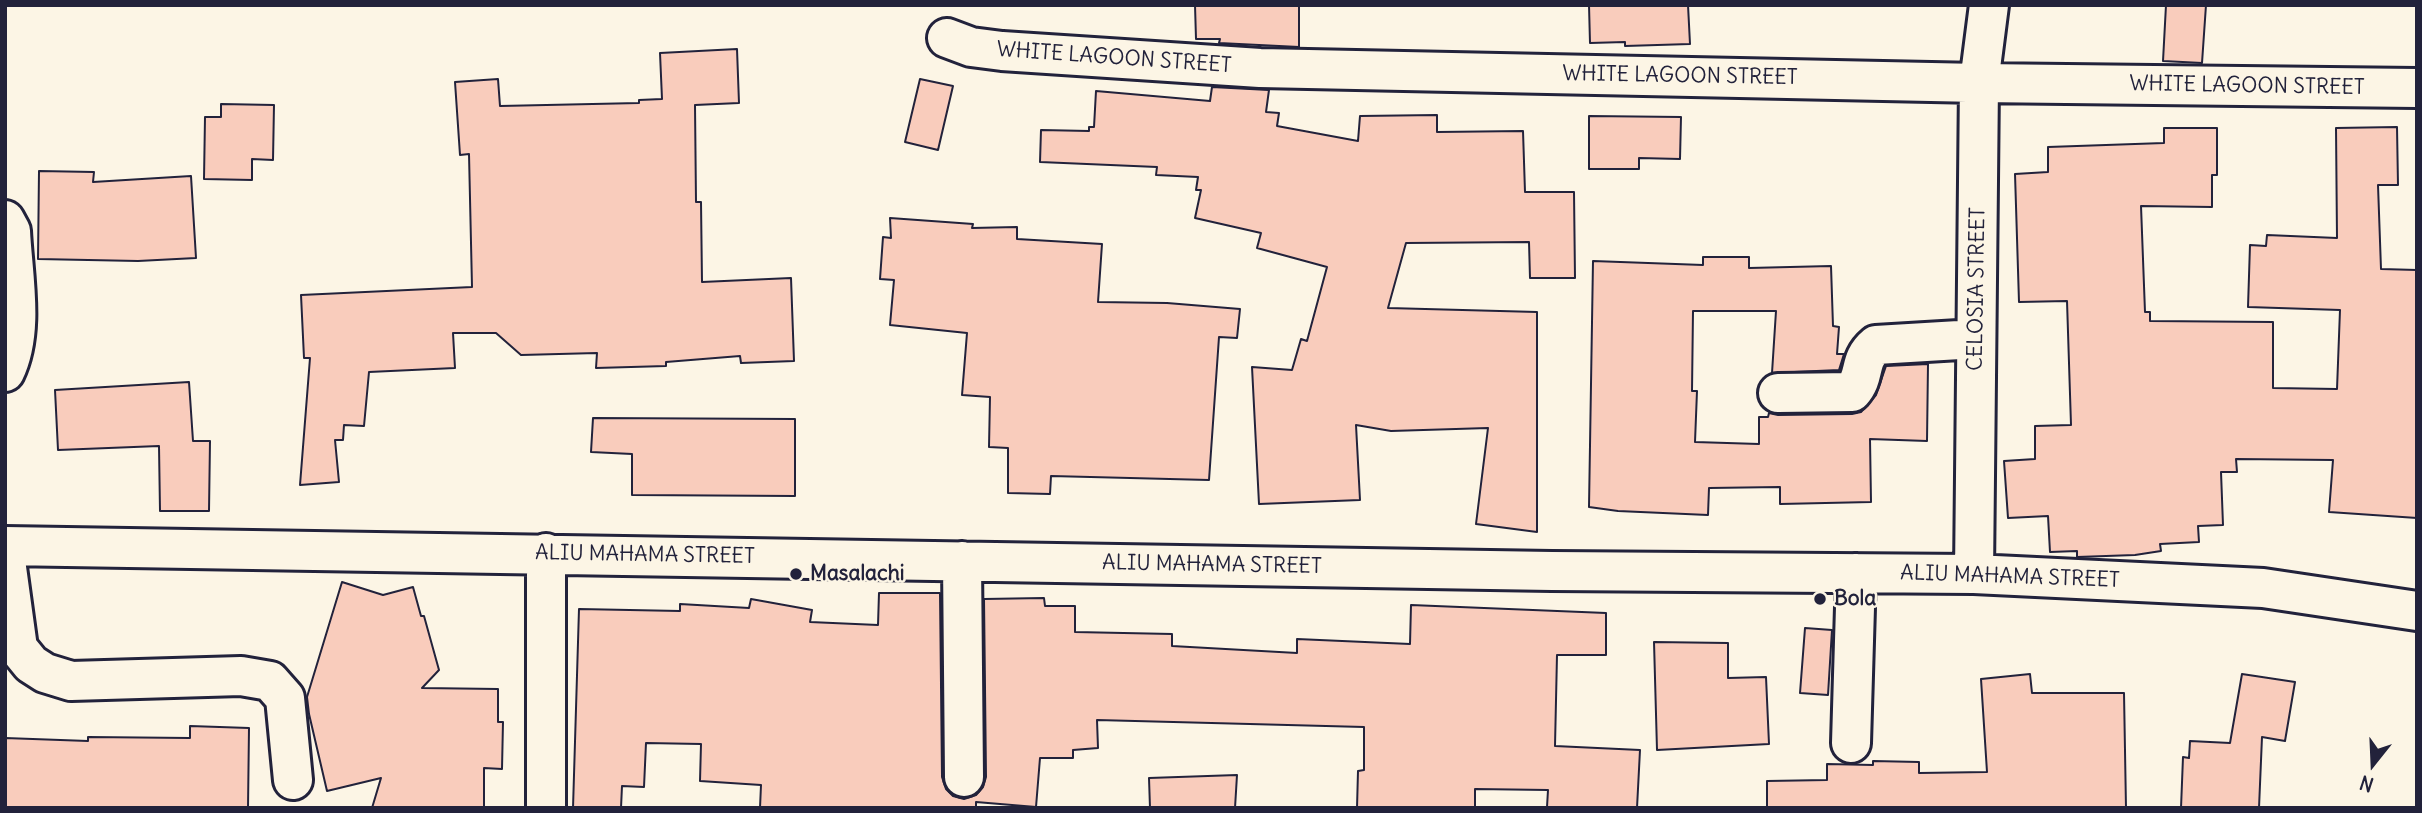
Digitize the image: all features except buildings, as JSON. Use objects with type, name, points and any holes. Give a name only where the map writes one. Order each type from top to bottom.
[{"type":"street","name":"CELOSIA STREET","points":[[1974,574],[1979,83],[1989,5]]},
{"type":"street","name":"WHITE LAGOON STREET","points":[[947,38],[971,47],[1002,51],[1260,68],[1979,83],[2417,88]]},
{"type":"street","points":[[5,220],[11,231],[17,332],[13,355],[5,372]]},
{"type":"street","points":[[1778,393],[1852,392],[1859,384],[1867,352],[1875,345],[1976,340]]},
{"type":"street","name":"ALIU MAHAMA STREET","points":[[5,546],[1552,571],[1974,574],[2263,588],[2417,611]]},
{"type":"street","points":[[5,553],[18,648],[31,664],[45,673],[71,681],[241,676],[270,681],[285,698],[293,780]]},
{"type":"street","points":[[546,553],[546,808]]},
{"type":"street","points":[[962,561],[964,777]]},
{"type":"street","points":[[1851,743],[1856,573]]},
{"type":"place","name":"Masalachi","points":[[796,574]]},
{"type":"place","name":"Bola","points":[[1820,599]]}]
